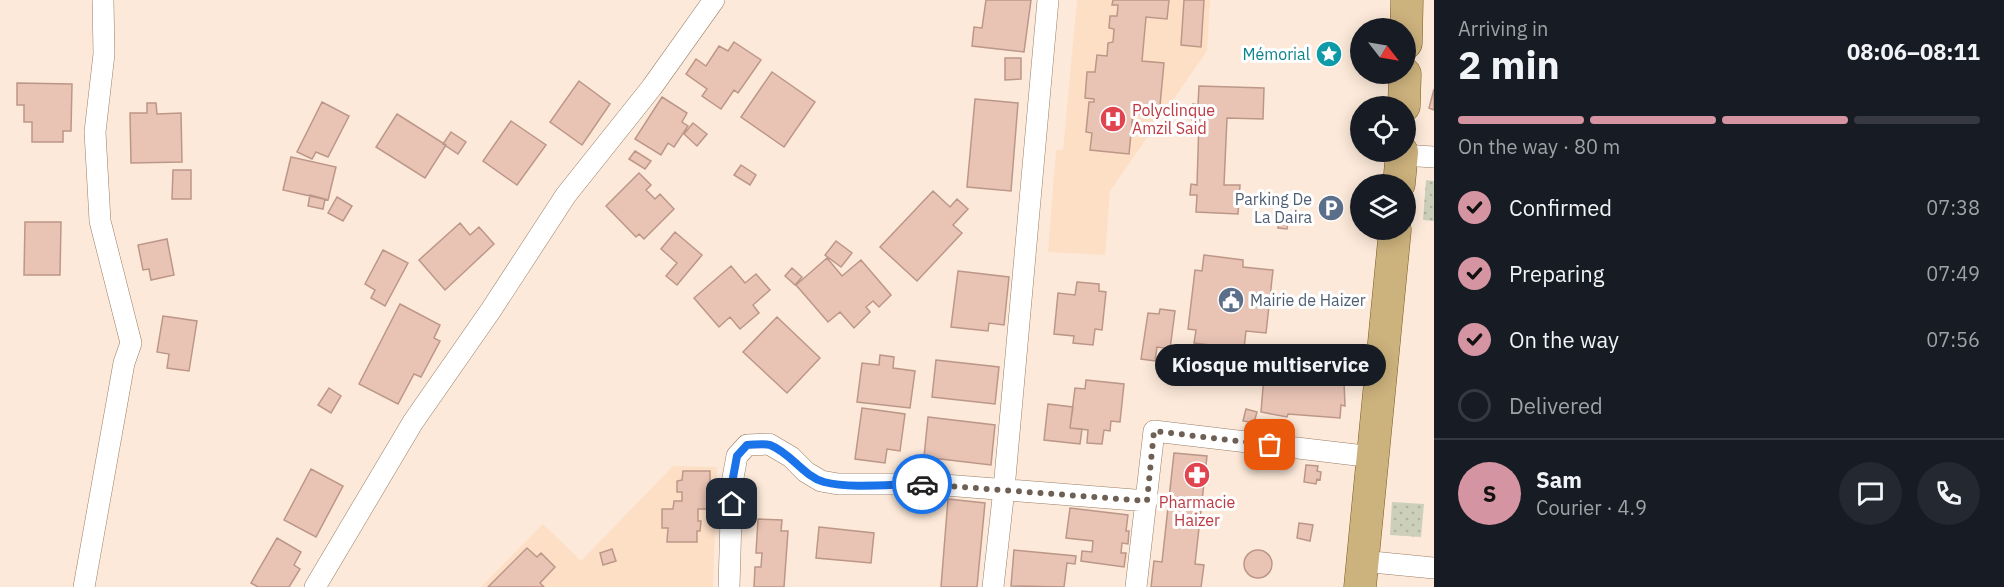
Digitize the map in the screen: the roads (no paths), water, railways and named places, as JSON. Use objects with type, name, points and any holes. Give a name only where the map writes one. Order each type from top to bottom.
[{"type":"main road","points":[[1407,0],[1407,18]]},
{"type":"main road","points":[[1361,574],[1394,240]]},
{"type":"street","points":[[84,587],[124,363],[131,343],[100,221],[95,132],[104,54],[103,0]]},
{"type":"street","points":[[315,587],[413,422],[491,310],[566,195],[652,87],[714,0]]},
{"type":"street","points":[[993,587],[1004,489],[1048,0]]},
{"type":"street","points":[[1401,164],[1434,157]]},
{"type":"street","points":[[1136,587],[1154,431],[1373,457]]},
{"type":"street","points":[[729,587],[732,483],[737,456],[747,445],[769,444],[791,457],[806,472],[821,481],[838,484],[932,484],[1147,501]]},
{"type":"street","points":[[1361,574],[1434,568]]},
{"type":"place","name":"Mémorial","points":[[1329,54]]},
{"type":"place","name":"Polyclinque Amzil Said","points":[[1113,119]]},
{"type":"place","name":"Parking De La Daira","points":[[1331,208]]},
{"type":"place","name":"Mairie de Haizer","points":[[1231,300]]},
{"type":"place","name":"Kiosque multiservice","points":[[1270,445]]},
{"type":"place","name":"Pharmacie Haizer","points":[[1197,475]]}]
